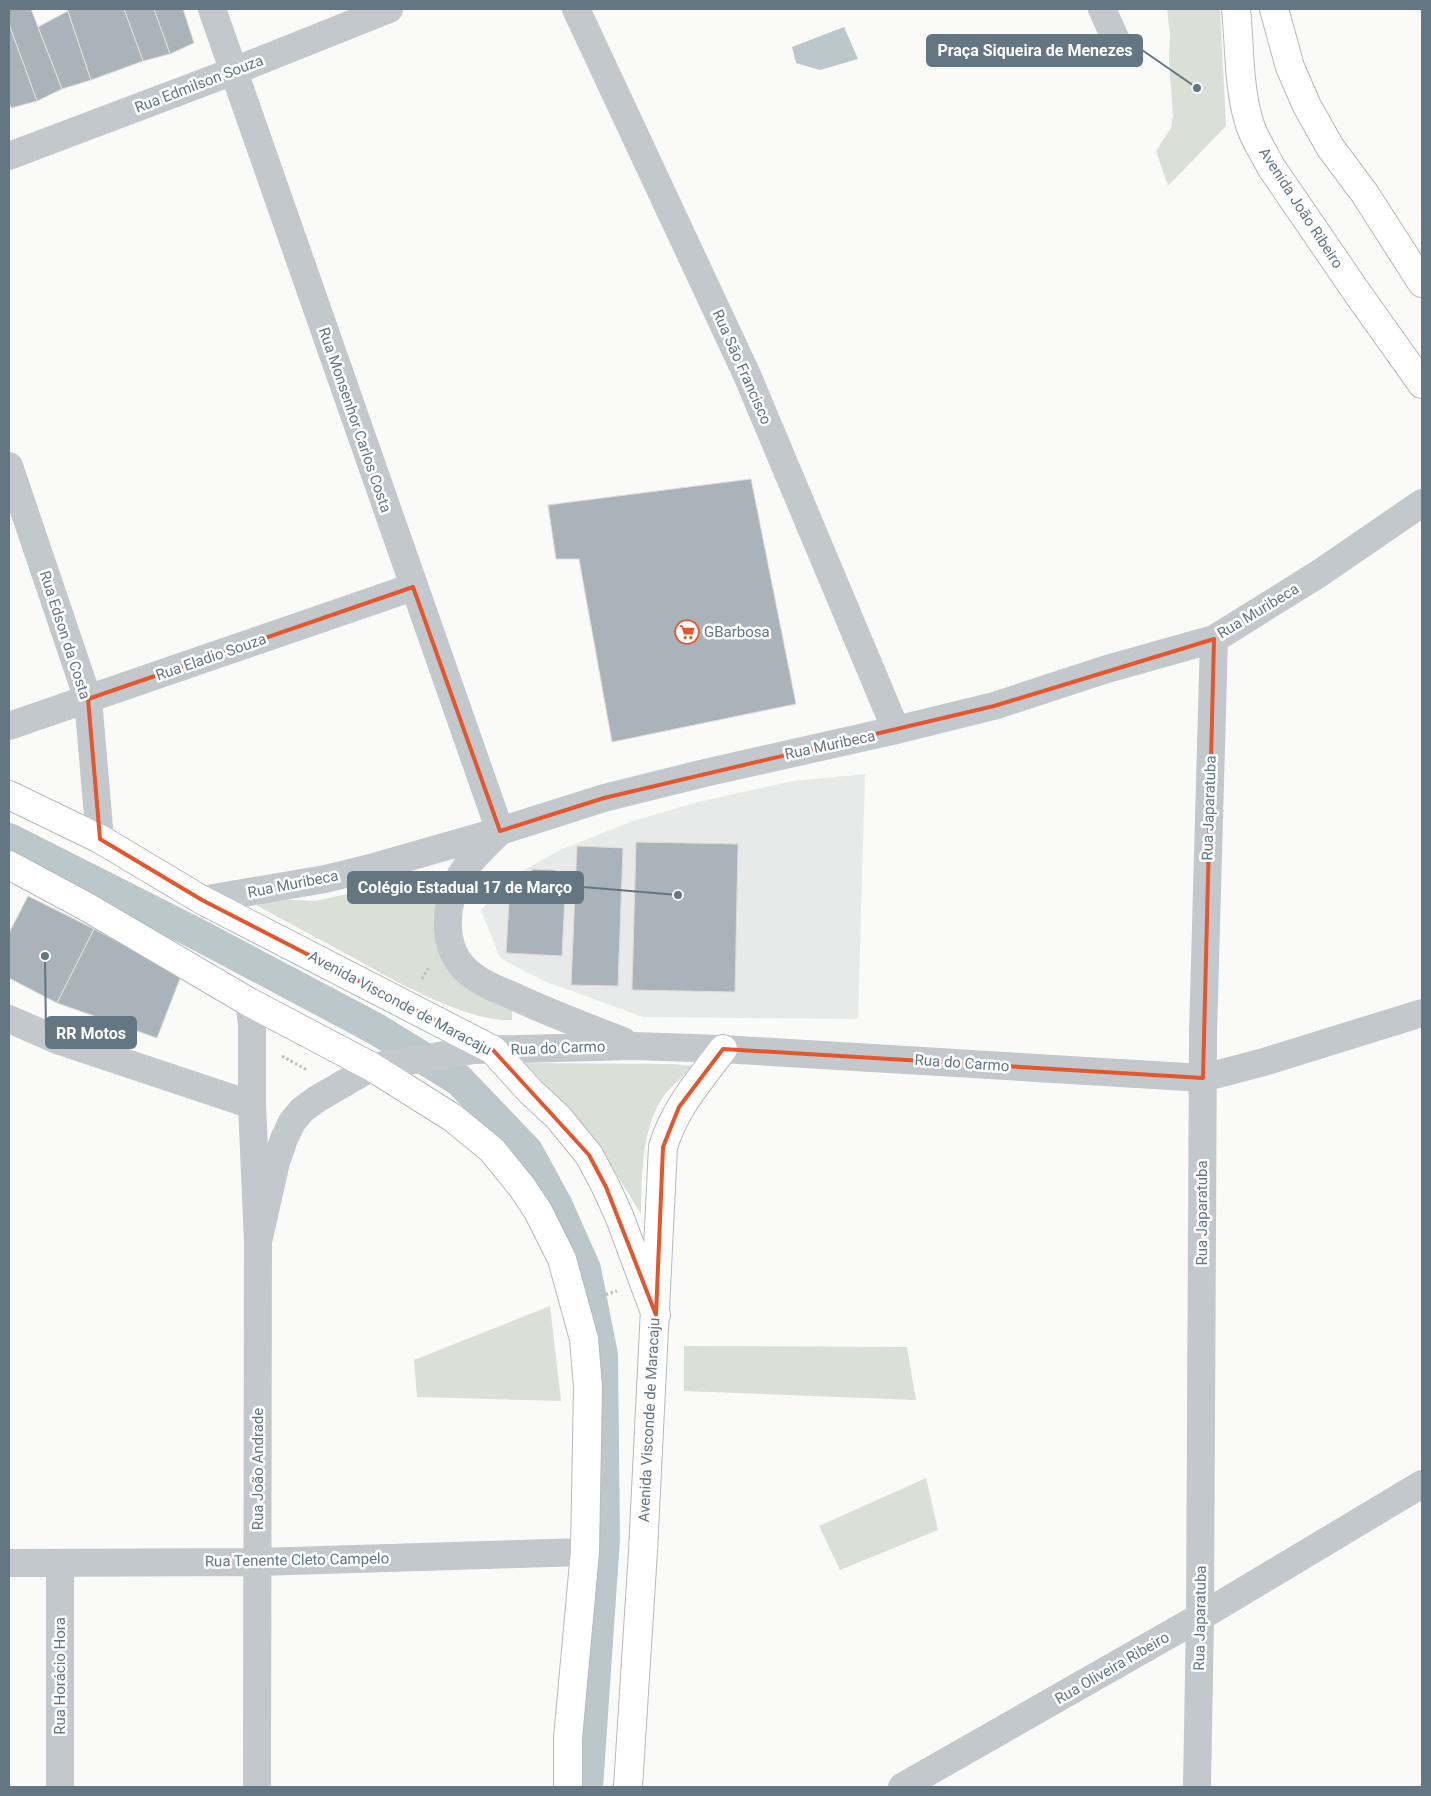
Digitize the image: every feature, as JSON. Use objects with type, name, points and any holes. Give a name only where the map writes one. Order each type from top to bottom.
[{"type":"main road","name":"Avenida João Ribeiro","points":[[1236,9],[1245,100],[1250,125],[1260,146],[1271,167],[1422,384]]},
{"type":"main road","points":[[1274,9],[1290,67],[1307,106],[1330,147],[1365,194],[1422,283]]},
{"type":"main road","name":"Avenida Visconde de Maracaju","points":[[9,795],[100,839],[202,900],[484,1050],[558,1117],[589,1156],[620,1218],[656,1315],[628,1787]]},
{"type":"main road","points":[[9,866],[87,907],[249,1002],[372,1067],[453,1118],[492,1150],[538,1212],[562,1259],[584,1339],[588,1387],[585,1552],[568,1738],[568,1787]]},
{"type":"main road","points":[[656,1315],[659,1199],[663,1147],[668,1129],[679,1107],[723,1049]]},
{"type":"street","name":"Rua Monsenhor Carlos Costa","points":[[212,9],[500,831]]},
{"type":"street","name":"Rua Edmilson Souza","points":[[9,156],[234,71],[389,9]]},
{"type":"street","name":"Rua São Francisco","points":[[576,9],[747,375],[896,730]]},
{"type":"street","points":[[1102,9],[1120,49]]},
{"type":"street","name":"Rua Edson da Costa","points":[[9,466],[88,699],[100,839]]},
{"type":"street","name":"Rua Muribeca","points":[[202,900],[324,879],[374,867],[500,831],[604,798],[994,706],[1107,669],[1214,639],[1320,573],[1422,502]]},
{"type":"street","name":"Rua Eladio Souza","points":[[9,726],[413,587]]},
{"type":"street","name":"Rua Japaratuba","points":[[1197,1787],[1200,1617],[1203,1034],[1214,639]]},
{"type":"street","points":[[500,831],[461,875],[450,902],[448,926],[456,958],[463,968],[476,978],[496,988],[539,1008],[634,1046]]},
{"type":"street","name":"Rua João Andrade","points":[[249,1002],[252,1024],[252,1105],[258,1242],[258,1787]]},
{"type":"street","name":"Rua do Carmo","points":[[372,1067],[484,1050],[634,1046],[723,1049],[1203,1078],[1264,1062],[1422,1012]]},
{"type":"street","points":[[9,1019],[57,1040],[252,1105]]},
{"type":"street","points":[[9,1041],[57,1040]]},
{"type":"street","name":"Rua João Andrade","points":[[258,1242],[276,1162],[292,1122],[302,1110],[317,1099],[372,1067]]},
{"type":"street","name":"Rua Oliveira Ribeiro","points":[[902,1787],[1200,1617],[1422,1484]]},
{"type":"street","name":"Rua Tenente Cleto Campelo","points":[[9,1563],[258,1562],[585,1552]]},
{"type":"street","name":"Rua Horácio Hora","points":[[60,1564],[60,1787]]},
{"type":"path","points":[[595,1298],[623,1289]]},
{"type":"highlighted area","points":[[413,587],[500,831],[604,798],[994,706],[1214,639],[1203,1078],[723,1049],[679,1107],[663,1147],[656,1315],[606,1187],[589,1155],[493,1050],[202,900],[100,839],[88,699]]},
{"type":"shaded area","points":[[1167,9],[1220,9],[1226,126],[1168,186],[1156,151],[1171,128],[1173,116],[1169,60],[1170,34]]},
{"type":"shaded area","points":[[844,27],[858,59],[820,70],[796,63],[792,47]]},
{"type":"shaded area","points":[[865,774],[858,1019],[643,1017],[544,981],[500,958],[481,910],[507,880],[560,850],[633,821],[698,802],[793,781]]},
{"type":"shaded area","points":[[453,871],[440,954],[512,1009],[512,1020],[493,1019],[472,1014],[426,996],[242,897],[315,901]]},
{"type":"shaded area","points":[[524,1063],[671,1064],[694,1066],[668,1091],[654,1113],[644,1156],[641,1214],[610,1164],[573,1113]]},
{"type":"shaded area","points":[[550,1306],[561,1401],[417,1397],[414,1360]]},
{"type":"shaded area","points":[[684,1346],[907,1347],[916,1400],[684,1391]]},
{"type":"shaded area","points":[[926,1478],[938,1530],[840,1570],[819,1526]]},
{"type":"building","points":[[9,9],[31,9],[62,89],[37,101],[9,24]]},
{"type":"building","points":[[67,9],[124,9],[143,61],[91,80]]},
{"type":"building","points":[[124,9],[154,9],[170,54],[143,61]]},
{"type":"building","points":[[154,9],[183,9],[194,43],[170,54]]},
{"type":"building","points":[[68,11],[91,80],[62,89],[38,27]]},
{"type":"building","points":[[9,24],[37,101],[11,108],[9,103]]},
{"type":"building","name":"GBarbosa","points":[[751,479],[796,704],[612,742],[579,559],[556,559],[548,505]]},
{"type":"building","points":[[636,842],[738,844],[735,992],[632,990]]},
{"type":"building","points":[[577,846],[623,848],[618,986],[571,985]]},
{"type":"building","points":[[532,869],[555,870],[554,895],[565,895],[562,956],[506,953],[510,886],[530,887]]},
{"type":"building","points":[[28,896],[94,929],[57,1003],[9,978],[9,933]]},
{"type":"building","points":[[94,929],[181,976],[157,1038],[57,1003]]},
{"type":"waterway","points":[[9,839],[197,934],[376,1029],[459,1080],[527,1151],[557,1206],[585,1269],[602,1355],[604,1539],[587,1787]]},
{"type":"place","name":"Praça Siqueira de Menezes","points":[[1197,88]]},
{"type":"place","name":"GBarbosa","points":[[687,632]]},
{"type":"place","name":"Colégio Estadual 17 de Março","points":[[678,895]]},
{"type":"place","name":"RR Motos","points":[[45,956]]}]
